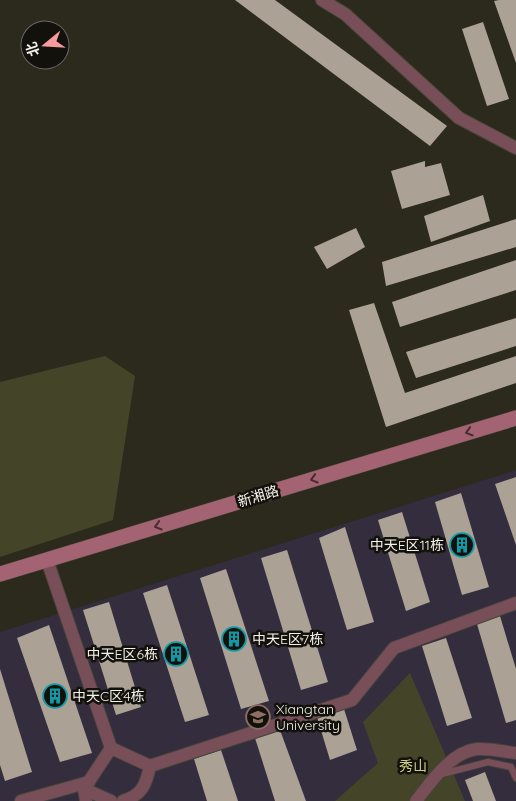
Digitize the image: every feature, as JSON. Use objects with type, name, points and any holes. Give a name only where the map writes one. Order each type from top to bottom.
[{"type":"main road","name":"新湘路","points":[[0,574],[516,418]]},
{"type":"street","points":[[322,0],[345,14],[459,118],[516,148]]},
{"type":"street","points":[[48,560],[111,748],[150,766],[352,700],[394,648],[516,603]]},
{"type":"street","points":[[86,790],[111,748]]},
{"type":"street","points":[[416,801],[436,775],[450,761],[476,749],[516,753]]},
{"type":"street","points":[[124,801],[135,797],[146,786],[150,766]]},
{"type":"street","points":[[21,801],[86,790],[111,801]]},
{"type":"lane","points":[[436,775],[488,762],[511,767],[516,778]]},
{"type":"shaded area","name":"Xiangtan University","points":[[516,470],[516,801],[0,801],[0,632]]},
{"type":"green space","points":[[105,356],[135,376],[113,520],[0,557],[0,382]]},
{"type":"green space","name":"秀山","points":[[410,673],[465,801],[335,801],[378,763],[363,722]]},
{"type":"building","points":[[235,0],[275,0],[447,126],[430,146]]},
{"type":"building","points":[[516,0],[516,63],[494,1]]},
{"type":"building","points":[[483,22],[509,99],[487,106],[462,29]]},
{"type":"building","points":[[425,161],[425,167],[441,163],[450,195],[402,209],[391,171]]},
{"type":"building","points":[[483,195],[490,221],[431,242],[424,216]]},
{"type":"building","points":[[516,219],[516,247],[386,286],[382,262]]},
{"type":"building","points":[[356,228],[365,247],[327,269],[314,247]]},
{"type":"building","points":[[516,260],[516,290],[400,327],[392,302]]},
{"type":"building","points":[[374,303],[405,393],[516,356],[516,383],[386,427],[349,310]]},
{"type":"building","points":[[516,318],[516,346],[416,378],[406,352]]},
{"type":"building","points":[[516,477],[516,545],[495,484]]},
{"type":"building","name":"中天E区11栋","points":[[461,493],[489,587],[462,595],[435,502]]},
{"type":"building","points":[[402,512],[430,602],[406,611],[378,520]]},
{"type":"building","points":[[345,527],[374,622],[347,630],[319,538]]},
{"type":"building","points":[[287,550],[328,682],[301,690],[261,558]]},
{"type":"building","name":"中天E区7栋","points":[[226,569],[269,701],[241,709],[200,578]]},
{"type":"building","name":"中天E区6栋","points":[[167,585],[209,715],[185,722],[143,593]]},
{"type":"building","points":[[109,602],[141,707],[116,715],[83,610]]},
{"type":"building","points":[[500,616],[516,669],[516,720],[506,723],[477,624]]},
{"type":"building","name":"中天C区4栋","points":[[49,625],[92,753],[60,762],[17,638]]},
{"type":"building","points":[[446,638],[472,718],[447,726],[422,646]]},
{"type":"building","points":[[0,669],[32,772],[5,781],[0,765]]},
{"type":"building","points":[[344,709],[357,750],[330,760],[317,717]]},
{"type":"building","points":[[280,730],[306,801],[275,801],[255,738]]},
{"type":"building","points":[[221,750],[238,801],[207,801],[194,759]]},
{"type":"building","points":[[485,772],[496,801],[473,801],[465,780]]},
{"type":"place","name":"中天E区11栋","points":[[462,545]]},
{"type":"place","name":"中天E区7栋","points":[[234,639]]},
{"type":"place","name":"中天E区6栋","points":[[176,654]]},
{"type":"place","name":"中天C区4栋","points":[[55,696]]},
{"type":"place","name":"Xiangtan University","points":[[258,717]]}]
